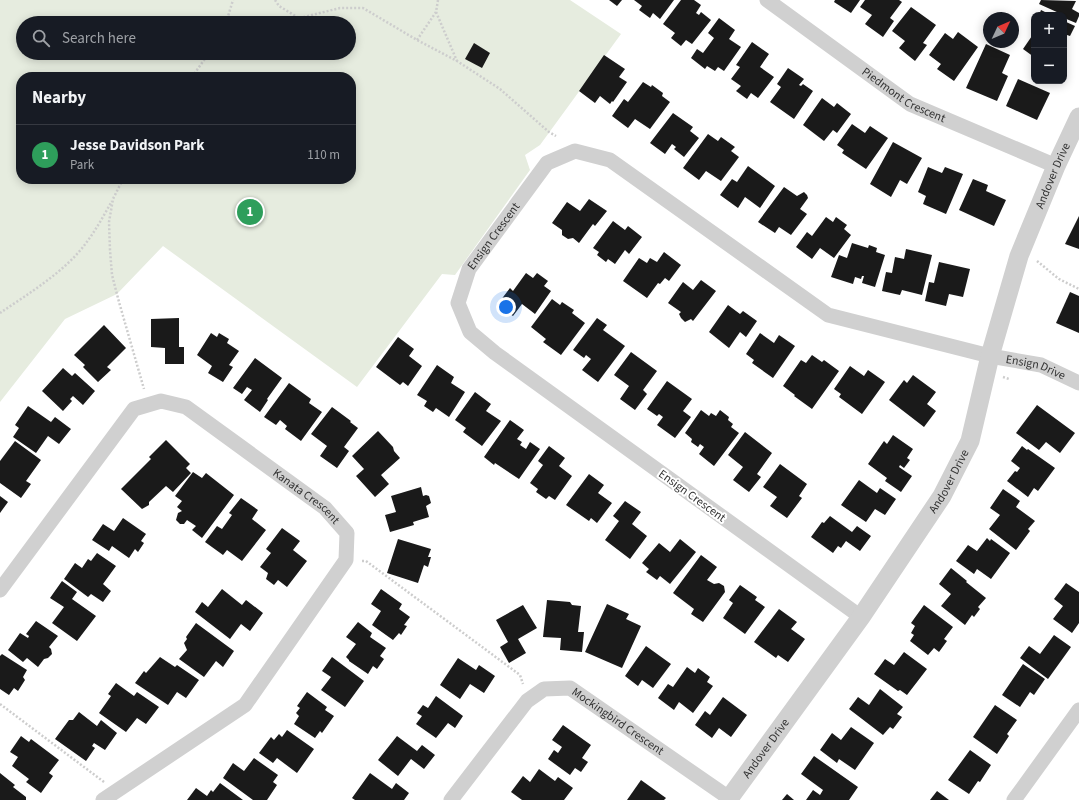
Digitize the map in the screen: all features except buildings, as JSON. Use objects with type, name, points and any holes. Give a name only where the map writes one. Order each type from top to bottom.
[{"type":"street","name":"Piedmont Crescent","points":[[767,0],[910,104],[1056,166]]},
{"type":"street","name":"Andover Drive","points":[[728,799],[861,617],[942,496],[970,441],[990,356],[1018,256],[1056,166],[1079,117]]},
{"type":"street","name":"Ensign Crescent","points":[[861,617],[501,357],[470,332],[458,303],[469,269],[548,163],[575,151],[610,160],[828,315],[990,356]]},
{"type":"street","name":"Ensign Drive","points":[[990,356],[1041,365],[1079,383]]},
{"type":"street","name":"Kanata Crescent","points":[[0,590],[134,409],[161,401],[186,407],[325,508],[347,533],[346,560]]},
{"type":"street","points":[[103,800],[245,705],[346,560]]},
{"type":"street","name":"Mockingbird Crescent","points":[[451,800],[527,701],[544,689],[570,688],[728,799]]},
{"type":"street","points":[[1014,800],[1079,710]]},
{"type":"path","points":[[228,16],[234,0]]},
{"type":"path","points":[[275,0],[279,6],[295,16]]},
{"type":"path","points":[[417,40],[436,12],[438,0]]},
{"type":"path","points":[[308,16],[340,8],[363,8],[417,40],[457,61],[500,89],[549,132],[556,136]]},
{"type":"path","points":[[436,12],[457,61]]},
{"type":"path","points":[[196,72],[204,60]]},
{"type":"path","points":[[0,313],[38,288],[86,244],[120,184]]},
{"type":"path","points":[[113,198],[109,222],[112,275],[143,386],[152,404]]},
{"type":"path","points":[[1037,261],[1059,279],[1079,289]]},
{"type":"path","points":[[346,560],[366,561],[520,675],[527,701]]},
{"type":"path","points":[[0,704],[116,791]]},
{"type":"shaded area","points":[[0,0],[570,0],[621,34],[540,145],[525,155],[530,170],[455,275],[442,274],[357,387],[163,246],[117,294],[65,319],[0,402]]},
{"type":"place","name":"Jesse Davidson Park","points":[[250,212]]}]
